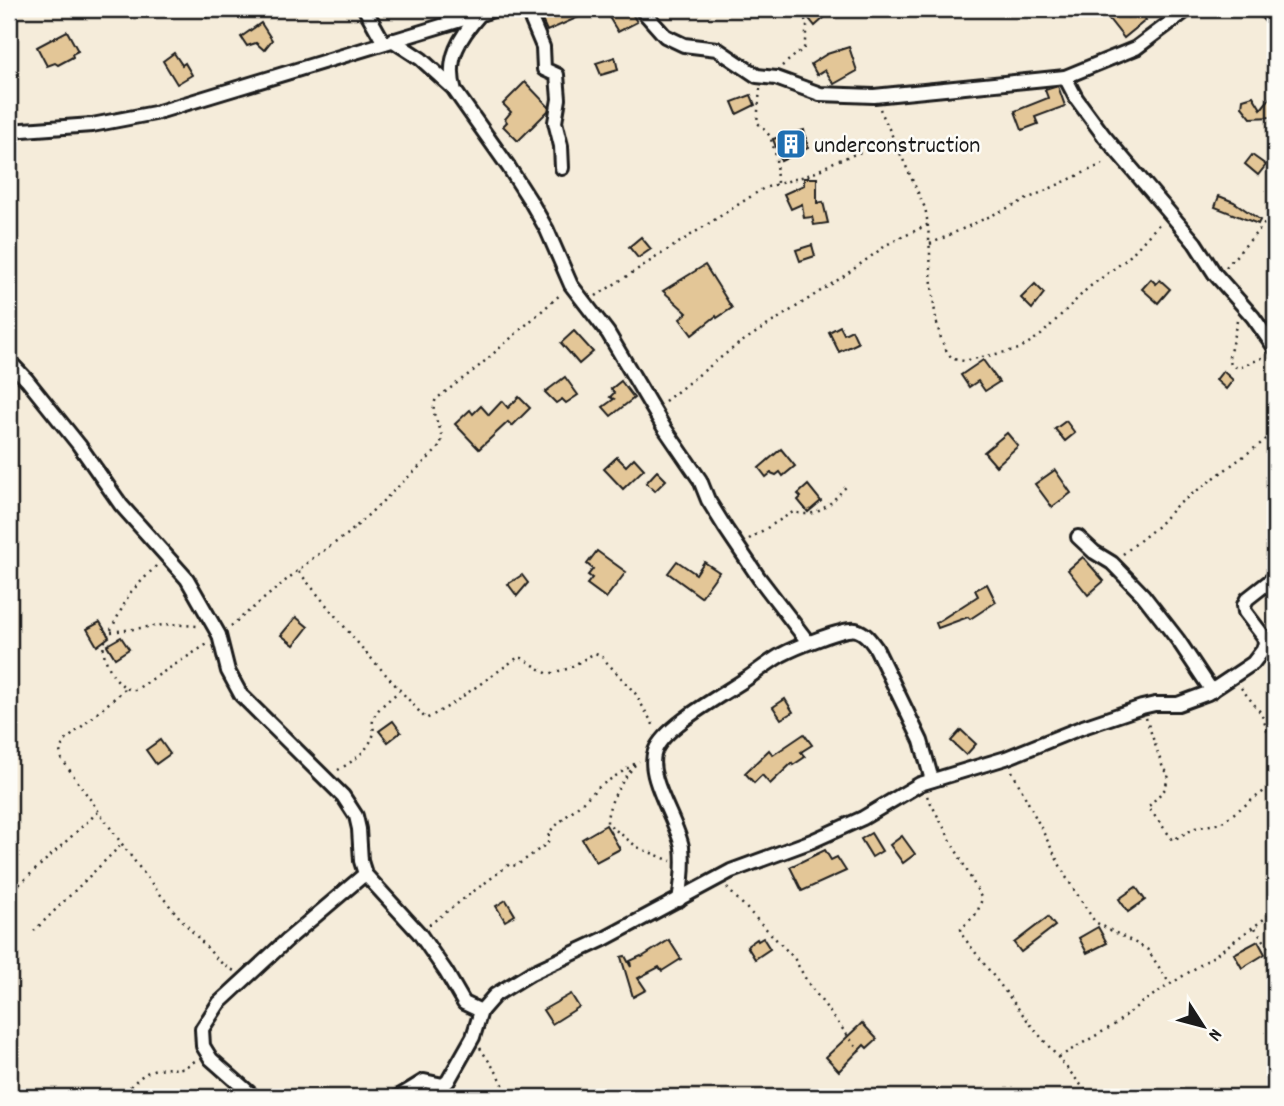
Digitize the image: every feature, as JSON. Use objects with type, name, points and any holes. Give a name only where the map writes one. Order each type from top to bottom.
[{"type":"street","points":[[365,9],[388,41],[421,59],[455,91],[531,202],[547,230],[571,285],[608,333],[700,480],[708,500],[759,578],[808,642]]},
{"type":"street","points":[[9,131],[92,125],[155,113],[497,9]]},
{"type":"street","points":[[527,9],[543,47],[544,69],[557,75],[559,99],[555,122],[561,146],[562,168]]},
{"type":"street","points":[[641,9],[665,36],[684,45],[717,49],[764,76],[820,94],[874,96],[1065,77],[1136,48],[1188,9]]},
{"type":"street","points":[[1264,9],[1275,21]]},
{"type":"street","points":[[455,91],[451,76],[454,53],[462,35],[480,14]]},
{"type":"street","points":[[1065,77],[1076,98],[1120,156],[1195,243],[1217,277],[1242,305],[1271,352]]},
{"type":"street","points":[[9,361],[79,445],[121,505],[191,586],[217,632],[228,671],[241,695],[343,796],[356,816],[365,874],[419,933],[464,1003],[481,1010]]},
{"type":"street","points":[[1078,537],[1094,552],[1112,563],[1143,595],[1212,691]]},
{"type":"street","points":[[398,1097],[424,1081],[439,1085],[446,1091],[473,1037],[481,1010],[495,995],[531,973],[718,878],[833,832],[926,782],[1006,758],[1142,707],[1178,704],[1212,691],[1253,663],[1265,647],[1264,637],[1245,612],[1245,602],[1275,577]]},
{"type":"street","points":[[678,900],[682,865],[679,837],[657,782],[653,761],[659,744],[670,731],[779,656],[808,642],[853,629],[869,639],[876,648],[921,741],[926,782]]},
{"type":"street","points":[[254,1097],[207,1053],[201,1037],[202,1029],[219,1003],[287,940],[365,874]]},
{"type":"path","points":[[206,18],[223,9]]},
{"type":"path","points":[[777,184],[776,156],[771,136],[757,122],[760,101],[764,76],[804,48],[807,26],[802,9]]},
{"type":"path","points":[[874,96],[916,185],[929,224],[935,306],[942,343],[953,359],[964,361],[1019,349],[1041,335],[1088,288],[1127,259],[1169,213]]},
{"type":"path","points":[[585,304],[764,188],[812,174],[834,162],[895,139]]},
{"type":"path","points":[[930,244],[1120,156]]},
{"type":"path","points":[[1217,277],[1275,212]]},
{"type":"path","points":[[654,410],[737,345],[844,276],[888,244],[929,224]]},
{"type":"path","points":[[252,973],[236,971],[222,964],[181,920],[122,844],[61,758],[60,750],[64,741],[125,689],[135,690],[196,653],[217,632],[348,534],[443,442],[434,416],[433,406],[436,400],[477,368],[571,285]]},
{"type":"path","points":[[1242,305],[1232,338],[1229,357],[1231,365],[1239,368],[1271,352]]},
{"type":"path","points":[[1112,563],[1158,526],[1176,506],[1275,433]]},
{"type":"path","points":[[738,546],[793,512],[805,516],[818,514],[849,484]]},
{"type":"path","points":[[125,689],[104,659],[102,650],[109,632],[136,585],[166,555]]},
{"type":"path","points":[[298,570],[341,624],[426,719],[517,658],[522,657],[548,674],[567,669],[595,653],[600,655],[635,693],[659,744],[639,761],[600,786],[557,824],[549,832],[548,843],[516,866],[510,864],[419,933]]},
{"type":"path","points":[[109,632],[184,624],[217,632]]},
{"type":"path","points":[[1233,677],[1261,713],[1275,752]]},
{"type":"path","points":[[326,778],[353,761],[364,749],[374,732],[373,719],[400,690]]},
{"type":"path","points":[[1142,707],[1163,768],[1169,775],[1165,789],[1148,807],[1173,841],[1195,828],[1221,823],[1275,783]]},
{"type":"path","points":[[1006,758],[1066,877],[1095,922],[1147,948],[1170,984]]},
{"type":"path","points":[[639,761],[611,804],[607,823],[637,847],[682,865]]},
{"type":"path","points":[[926,782],[982,899],[976,913],[961,929],[962,935],[1031,1026],[1091,1097]]},
{"type":"path","points":[[9,894],[99,811]]},
{"type":"path","points":[[34,931],[122,844]]},
{"type":"path","points":[[718,878],[794,958],[808,983],[863,1056]]},
{"type":"path","points":[[1059,1057],[1114,1025],[1141,1003],[1275,911]]},
{"type":"path","points":[[1254,927],[1275,956]]},
{"type":"path","points":[[473,1037],[499,1076],[509,1097]]},
{"type":"path","points":[[121,1097],[151,1072],[157,1069],[183,1069],[207,1053]]},
{"type":"building","points":[[568,9],[597,9],[547,31],[542,20]]},
{"type":"building","points":[[604,9],[629,9],[637,22],[618,32]]},
{"type":"building","points":[[819,9],[834,9],[815,26],[807,16]]},
{"type":"building","points":[[1112,9],[1121,9],[1128,17],[1138,9],[1146,20],[1124,38],[1105,14]]},
{"type":"building","points":[[261,23],[272,40],[264,50],[256,43],[247,46],[241,37]]},
{"type":"building","points":[[67,31],[78,51],[58,65],[55,63],[47,66],[37,47]]},
{"type":"building","points":[[849,47],[857,71],[834,84],[825,70],[817,75],[811,64],[827,54]]},
{"type":"building","points":[[174,53],[182,65],[185,63],[192,75],[177,84],[163,61]]},
{"type":"building","points":[[615,57],[618,70],[601,75],[596,63]]},
{"type":"building","points":[[525,82],[549,107],[518,141],[503,126],[511,112],[503,104]]},
{"type":"building","points":[[1058,86],[1065,106],[1035,117],[1038,124],[1022,130],[1015,111],[1048,98],[1045,90]]},
{"type":"building","points":[[1275,92],[1275,112],[1271,117],[1251,118],[1242,107],[1243,99],[1253,96],[1261,109]]},
{"type":"building","points":[[751,95],[755,105],[737,114],[732,102]]},
{"type":"building","name":"underconstruction","points":[[804,130],[808,148],[781,161],[773,139]]},
{"type":"building","points":[[1252,155],[1266,165],[1258,175],[1245,164]]},
{"type":"building","points":[[804,178],[817,178],[817,203],[823,202],[828,223],[814,225],[812,217],[804,218],[802,204],[791,209],[784,194],[804,185]]},
{"type":"building","points":[[1219,196],[1234,202],[1260,220],[1258,224],[1215,207]]},
{"type":"building","points":[[641,237],[651,249],[638,258],[629,247]]},
{"type":"building","points":[[812,245],[815,256],[800,261],[796,250]]},
{"type":"building","points":[[705,265],[732,308],[717,318],[716,316],[692,335],[680,319],[687,313],[663,291]]},
{"type":"building","points":[[1151,279],[1156,284],[1160,280],[1170,289],[1158,303],[1142,289]]},
{"type":"building","points":[[1035,284],[1044,293],[1032,309],[1021,298]]},
{"type":"building","points":[[840,326],[844,334],[852,330],[858,343],[839,352],[829,332]]},
{"type":"building","points":[[574,331],[593,352],[579,364],[561,343]]},
{"type":"building","points":[[983,360],[999,382],[985,391],[978,381],[969,387],[961,375]]},
{"type":"building","points":[[1223,371],[1233,380],[1226,389],[1216,380]]},
{"type":"building","points":[[565,377],[578,395],[566,403],[562,399],[556,403],[545,392]]},
{"type":"building","points":[[621,381],[634,398],[611,416],[603,407],[614,399],[610,397],[614,393],[611,389]]},
{"type":"building","points":[[519,397],[530,408],[512,426],[508,422],[479,449],[455,424],[470,410],[473,414],[481,406],[489,415],[502,401],[508,408]]},
{"type":"building","points":[[1066,421],[1075,433],[1065,441],[1055,429]]},
{"type":"building","points":[[1007,433],[1018,446],[996,466],[984,452]]},
{"type":"building","points":[[781,449],[795,466],[783,476],[780,472],[766,477],[759,468]]},
{"type":"building","points":[[617,457],[626,466],[634,458],[644,469],[623,489],[604,469]]},
{"type":"building","points":[[1055,470],[1071,493],[1052,507],[1035,484]]},
{"type":"building","points":[[657,471],[666,480],[655,491],[646,483]]},
{"type":"building","points":[[808,485],[821,501],[808,512],[798,500],[801,497],[798,494]]},
{"type":"building","points":[[597,551],[626,572],[606,598],[587,584],[592,578],[588,575],[593,569],[587,564]]},
{"type":"building","points":[[1083,557],[1104,581],[1088,595],[1068,570]]},
{"type":"building","points":[[677,561],[696,574],[704,562],[719,572],[701,597],[668,573]]},
{"type":"building","points":[[522,575],[528,583],[517,596],[508,584]]},
{"type":"building","points":[[987,584],[996,602],[970,619],[968,617],[938,628],[936,623],[978,596],[975,590]]},
{"type":"building","points":[[296,617],[308,627],[294,645],[281,635]]},
{"type":"building","points":[[100,622],[109,637],[97,646],[87,629]]},
{"type":"building","points":[[121,637],[129,649],[115,658],[107,645]]},
{"type":"building","points":[[785,699],[793,712],[781,719],[773,707]]},
{"type":"building","points":[[393,721],[401,732],[388,742],[379,731]]},
{"type":"building","points":[[961,730],[976,744],[966,755],[951,741]]},
{"type":"building","points":[[804,734],[812,745],[801,752],[805,757],[793,765],[792,763],[770,784],[762,775],[754,783],[745,773],[769,750],[773,755]]},
{"type":"building","points":[[160,740],[170,754],[156,764],[146,750]]},
{"type":"building","points":[[606,825],[620,849],[596,862],[582,839]]},
{"type":"building","points":[[871,833],[882,851],[872,857],[861,839]]},
{"type":"building","points":[[902,836],[915,854],[903,863],[890,845]]},
{"type":"building","points":[[825,850],[831,860],[837,857],[846,871],[802,891],[790,867]]},
{"type":"building","points":[[1136,887],[1145,900],[1128,912],[1119,899]]},
{"type":"building","points":[[506,900],[515,915],[505,921],[496,906]]},
{"type":"building","points":[[1048,917],[1055,926],[1021,952],[1014,943]]},
{"type":"building","points":[[1098,927],[1107,943],[1087,953],[1079,938]]},
{"type":"building","points":[[763,938],[770,949],[755,959],[747,946]]},
{"type":"building","points":[[669,940],[681,959],[662,971],[659,967],[638,978],[646,990],[633,997],[621,957],[625,956],[631,967],[630,961],[642,957]]},
{"type":"building","points":[[1258,941],[1265,954],[1242,968],[1234,954]]},
{"type":"building","points":[[571,994],[579,1007],[552,1024],[543,1010]]},
{"type":"building","points":[[862,1023],[877,1039],[867,1048],[864,1045],[839,1071],[826,1057]]},
{"type":"place","name":"underconstruction","points":[[791,144]]}]
